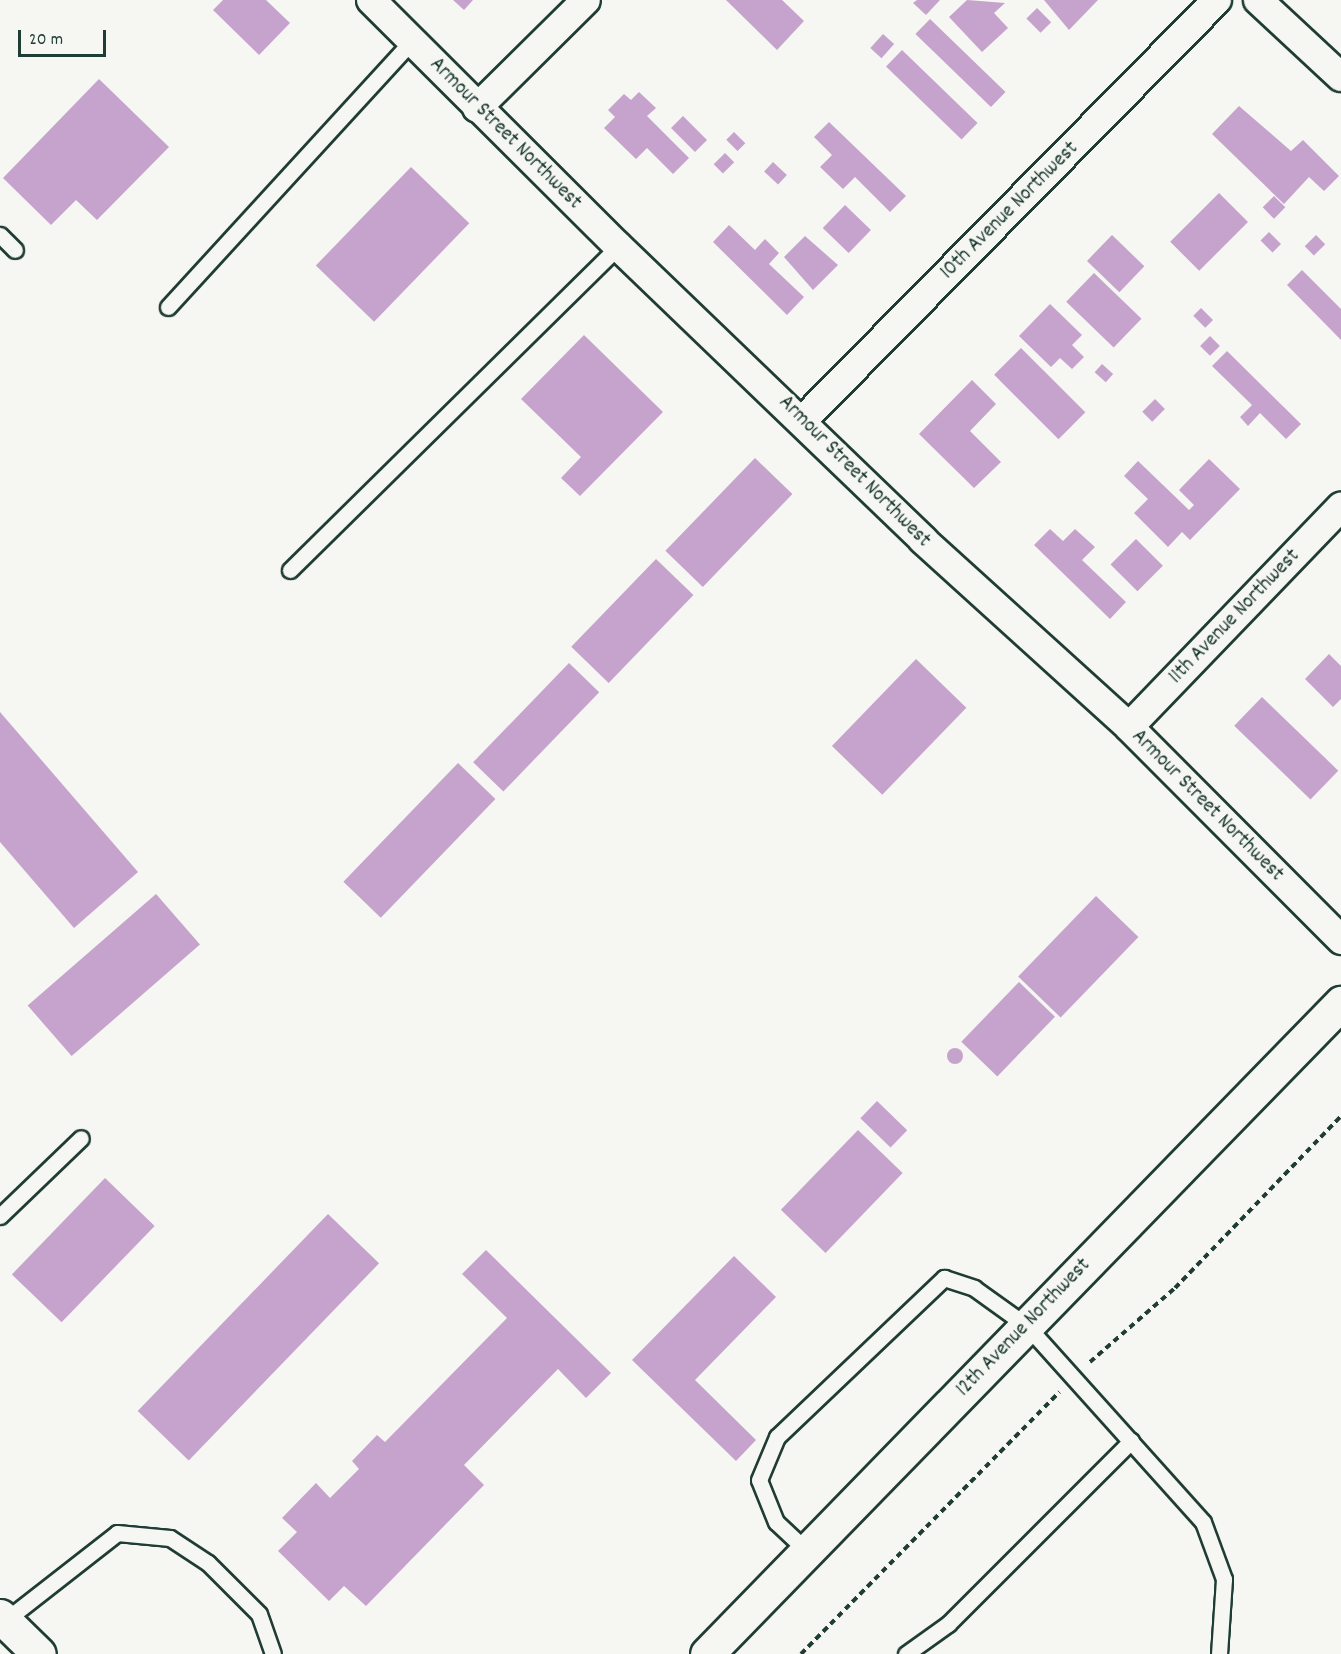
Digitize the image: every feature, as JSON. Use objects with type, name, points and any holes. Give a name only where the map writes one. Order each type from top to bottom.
[{"type":"main road","name":"12th Avenue Northwest","points":[[707,1654],[1341,1003]]},
{"type":"main road","points":[[2,1621],[39,1654]]},
{"type":"street","name":"Armour Street Northwest","points":[[371,0],[618,246],[923,540],[1129,727],[1341,940]]},
{"type":"street","points":[[477,108],[586,0]]},
{"type":"street","name":"10th Avenue Northwest","points":[[802,422],[1217,0]]},
{"type":"street","points":[[1258,0],[1341,77]]},
{"type":"street","name":"11th Avenue Northwest","points":[[1129,727],[1341,507]]},
{"type":"lane","points":[[168,307],[413,40]]},
{"type":"lane","points":[[0,235],[15,250]]},
{"type":"lane","points":[[290,570],[618,246]]},
{"type":"lane","points":[[0,1216],[81,1138]]},
{"type":"lane","points":[[807,1551],[776,1522],[759,1480],[777,1437],[944,1278],[974,1288],[1027,1326],[1203,1521],[1224,1579],[1219,1654]]},
{"type":"lane","points":[[906,1654],[948,1623],[1131,1442]]},
{"type":"lane","points":[[2,1621],[117,1533],[170,1538],[208,1563],[259,1614],[273,1654]]},
{"type":"building","points":[[223,0],[266,0],[290,23],[259,55],[213,10]]},
{"type":"building","points":[[453,0],[473,0],[464,10]]},
{"type":"building","points":[[726,0],[782,0],[804,21],[777,50]]},
{"type":"building","points":[[917,0],[940,0],[926,15],[913,3]]},
{"type":"building","points":[[967,0],[1005,3],[994,13],[1008,28],[982,52],[949,17]]},
{"type":"building","points":[[1044,0],[1098,0],[1069,30]]},
{"type":"building","points":[[1037,8],[1051,22],[1041,33],[1026,19]]},
{"type":"building","points":[[930,19],[1006,92],[991,107],[915,34]]},
{"type":"building","points":[[883,34],[894,44],[881,58],[870,48]]},
{"type":"building","points":[[902,50],[978,123],[962,139],[886,67]]},
{"type":"building","points":[[99,79],[169,147],[97,220],[76,200],[51,225],[3,178]]},
{"type":"building","points":[[639,92],[656,108],[647,116],[689,158],[673,174],[647,148],[636,159],[604,128],[615,117],[608,110],[624,94],[631,100]]},
{"type":"building","points":[[1239,106],[1291,151],[1303,140],[1339,176],[1324,191],[1309,177],[1284,204],[1212,134]]},
{"type":"building","points":[[683,116],[707,140],[695,152],[671,128]]},
{"type":"building","points":[[829,122],[906,196],[890,212],[855,177],[843,189],[820,167],[832,155],[814,137]]},
{"type":"building","points":[[734,132],[745,143],[738,151],[726,140]]},
{"type":"building","points":[[725,153],[734,162],[723,174],[714,164]]},
{"type":"building","points":[[773,162],[787,175],[778,184],[764,172]]},
{"type":"building","points":[[411,167],[469,223],[374,322],[316,266]]},
{"type":"building","points":[[1219,193],[1248,222],[1199,271],[1170,242]]},
{"type":"building","points":[[1274,196],[1285,207],[1274,219],[1263,207]]},
{"type":"building","points":[[845,205],[871,230],[849,253],[823,228]]},
{"type":"building","points":[[729,225],[755,250],[765,239],[779,253],[769,264],[804,297],[787,315],[713,242]]},
{"type":"building","points":[[1269,232],[1281,244],[1273,253],[1261,240]]},
{"type":"building","points":[[1112,235],[1144,266],[1119,292],[1087,261]]},
{"type":"building","points":[[1316,235],[1325,244],[1314,256],[1305,246]]},
{"type":"building","points":[[805,236],[838,265],[813,290],[784,257]]},
{"type":"building","points":[[1302,270],[1341,309],[1341,340],[1287,285]]},
{"type":"building","points":[[1094,273],[1141,319],[1114,348],[1066,302]]},
{"type":"building","points":[[1050,304],[1082,335],[1072,345],[1084,357],[1072,369],[1060,358],[1051,367],[1019,336]]},
{"type":"building","points":[[1201,308],[1213,320],[1205,328],[1193,316]]},
{"type":"building","points":[[584,335],[663,412],[580,496],[561,478],[581,457],[521,399]]},
{"type":"building","points":[[1210,336],[1220,346],[1210,356],[1200,346]]},
{"type":"building","points":[[1021,348],[1085,412],[1058,439],[994,375]]},
{"type":"building","points":[[1227,351],[1301,424],[1286,439],[1260,413],[1248,426],[1240,417],[1252,405],[1212,366]]},
{"type":"building","points":[[1102,364],[1113,374],[1106,382],[1095,372]]},
{"type":"building","points":[[972,380],[996,404],[970,431],[1001,462],[974,488],[919,434]]},
{"type":"building","points":[[1155,399],[1165,409],[1152,422],[1142,412]]},
{"type":"building","points":[[755,458],[792,494],[703,587],[665,551]]},
{"type":"building","points":[[1209,459],[1240,489],[1190,540],[1182,532],[1168,547],[1134,513],[1148,499],[1124,476],[1138,461],[1189,510],[1194,505],[1179,490]]},
{"type":"building","points":[[1050,529],[1063,541],[1075,529],[1095,547],[1082,560],[1126,602],[1110,619],[1034,545]]},
{"type":"building","points":[[1136,539],[1163,566],[1137,591],[1111,564]]},
{"type":"building","points":[[656,559],[693,595],[609,683],[571,647]]},
{"type":"building","points":[[1329,654],[1341,666],[1341,699],[1333,707],[1305,679]]},
{"type":"building","points":[[916,659],[966,708],[882,795],[832,746]]},
{"type":"building","points":[[569,663],[599,692],[503,791],[473,762]]},
{"type":"building","points":[[1262,697],[1338,771],[1310,799],[1234,726]]},
{"type":"building","points":[[0,712],[138,872],[74,928],[0,842]]},
{"type":"building","points":[[458,763],[495,799],[381,918],[343,882]]},
{"type":"building","points":[[156,894],[200,945],[72,1056],[28,1006]]},
{"type":"building","points":[[1096,896],[1138,937],[1061,1018],[1018,977]]},
{"type":"building","points":[[1019,982],[1055,1017],[997,1076],[961,1042]]},
{"type":"building","points":[[952,1048],[958,1048],[963,1056],[961,1062],[952,1064],[947,1059],[947,1053]]},
{"type":"building","points":[[877,1101],[907,1130],[891,1147],[860,1118]]},
{"type":"building","points":[[858,1130],[903,1173],[825,1253],[781,1210]]},
{"type":"building","points":[[105,1178],[155,1226],[62,1322],[12,1274]]},
{"type":"building","points":[[328,1214],[379,1263],[189,1460],[138,1411]]},
{"type":"building","points":[[486,1250],[611,1373],[586,1398],[558,1369],[464,1465],[484,1485],[366,1606],[344,1586],[329,1601],[278,1551],[297,1532],[282,1518],[316,1483],[330,1498],[359,1469],[352,1461],[377,1435],[385,1442],[507,1318],[462,1274]]},
{"type":"building","points":[[734,1256],[776,1297],[695,1380],[756,1440],[736,1461],[632,1360]]}]
